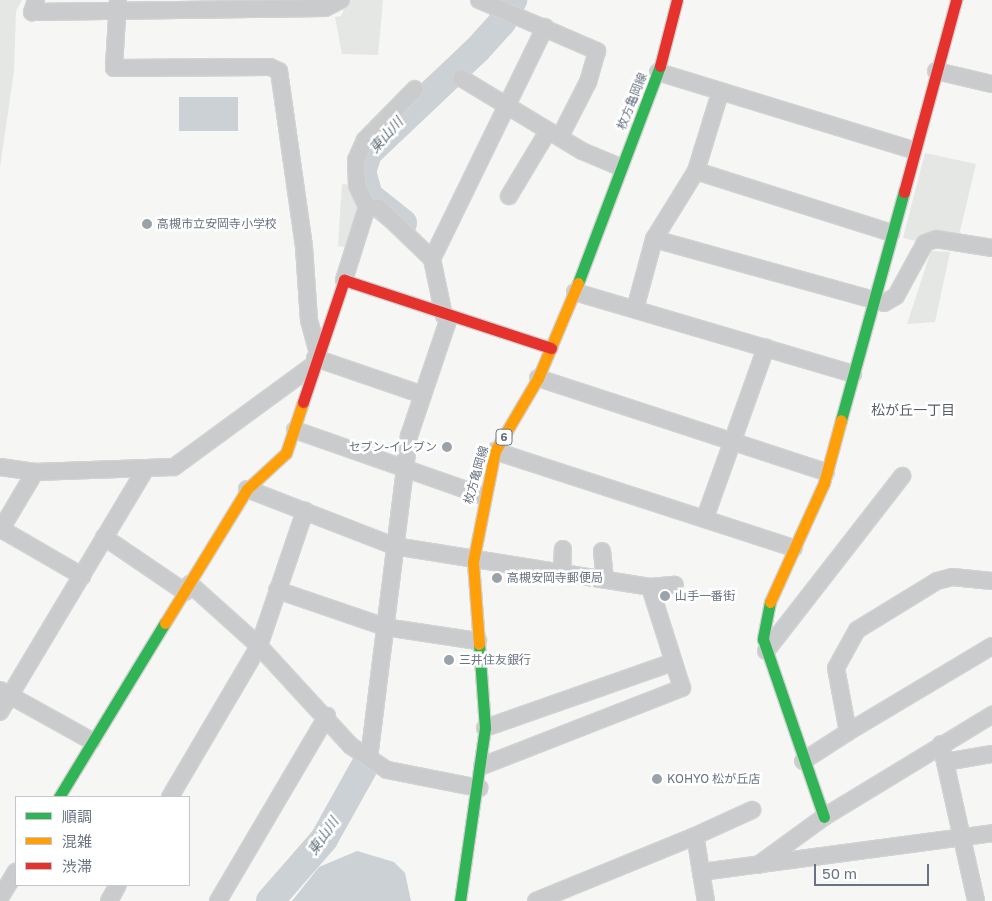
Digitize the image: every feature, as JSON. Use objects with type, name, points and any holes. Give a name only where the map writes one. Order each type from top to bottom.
[{"type":"street","points":[[36,0],[32,12],[116,5],[325,8],[341,0]]},
{"type":"street","points":[[479,0],[511,11],[594,48],[597,56],[554,134],[509,196]]},
{"type":"street","name":"枚方亀岡線","points":[[460,901],[479,788],[485,728],[473,562],[483,496],[495,451],[538,378],[575,292],[620,167],[658,72],[677,0]]},
{"type":"street","points":[[824,817],[803,761],[763,639],[772,594],[826,472],[875,302],[913,150],[956,0]]},
{"type":"street","points":[[116,5],[114,68],[270,67],[279,71],[304,247],[309,320],[315,358]]},
{"type":"street","points":[[433,256],[509,108],[545,27]]},
{"type":"street","points":[[936,71],[992,84]]},
{"type":"street","points":[[658,72],[720,93],[913,150]]},
{"type":"street","points":[[461,78],[554,134],[620,167]]},
{"type":"street","points":[[369,758],[409,436],[447,317],[433,256],[373,207],[357,186],[356,160],[365,140],[415,89]]},
{"type":"street","points":[[635,309],[654,239],[696,171],[720,93]]},
{"type":"street","points":[[696,171],[891,233]]},
{"type":"street","points":[[60,796],[247,488],[286,453],[295,430],[315,358],[373,207]]},
{"type":"street","points":[[654,239],[875,302],[896,296],[925,243],[936,239],[992,248]]},
{"type":"street","points":[[344,280],[447,317],[551,348]]},
{"type":"street","points":[[575,292],[853,374]]},
{"type":"street","points":[[705,518],[766,348]]},
{"type":"street","points":[[315,358],[423,395]]},
{"type":"street","points":[[0,467],[35,472],[145,470],[174,467],[315,358]]},
{"type":"street","points":[[538,378],[733,440],[826,472]]},
{"type":"street","points":[[295,430],[483,496]]},
{"type":"street","points":[[495,451],[794,548]]},
{"type":"street","points":[[0,712],[5,693],[82,576],[145,470]]},
{"type":"street","points":[[35,472],[1,530],[82,576]]},
{"type":"street","points":[[766,652],[902,476]]},
{"type":"street","points":[[247,488],[394,546],[473,562],[650,587],[675,585]]},
{"type":"street","points":[[171,796],[259,646],[306,511]]},
{"type":"street","points":[[104,537],[187,588],[259,646],[327,716],[352,746],[369,758],[387,770],[479,788]]},
{"type":"street","points":[[562,574],[563,549]]},
{"type":"street","points":[[602,551],[605,580]]},
{"type":"street","points":[[848,732],[836,668],[856,630],[938,582],[952,577],[992,581]]},
{"type":"street","points":[[482,766],[682,688],[671,664],[664,624],[650,587]]},
{"type":"street","points":[[277,590],[385,627],[478,641]]},
{"type":"street","points":[[803,761],[992,646]]},
{"type":"street","points":[[485,728],[671,664]]},
{"type":"street","points":[[5,693],[92,741]]},
{"type":"street","points":[[756,866],[824,817],[941,744],[992,715]]},
{"type":"street","points":[[218,901],[327,716]]},
{"type":"street","points":[[941,744],[976,901]]},
{"type":"street","points":[[945,762],[992,754]]},
{"type":"street","points":[[536,901],[695,836],[752,810]]},
{"type":"street","points":[[701,872],[992,833]]},
{"type":"street","points":[[695,836],[706,901]]},
{"type":"street","points":[[0,898],[15,873]]},
{"type":"street","points":[[109,901],[117,886]]},
{"type":"shaded area","points":[[0,0],[22,0],[16,11],[14,71],[0,167]]},
{"type":"shaded area","points":[[348,0],[383,0],[378,55],[342,54],[335,17],[341,16]]},
{"type":"shaded area","points":[[179,97],[238,97],[238,131],[179,131]]},
{"type":"shaded area","points":[[925,153],[976,164],[959,235],[929,233],[916,241],[903,238]]},
{"type":"shaded area","points":[[342,184],[353,185],[360,210],[351,248],[338,246]]},
{"type":"shaded area","points":[[931,251],[950,252],[935,322],[907,324]]},
{"type":"shaded area","points":[[357,851],[394,862],[405,873],[411,901],[292,901],[319,867]]},
{"type":"waterway","name":"東山川","points":[[403,223],[369,196],[362,172],[368,153],[477,50],[502,22],[513,0]]},
{"type":"waterway","name":"東山川","points":[[270,901],[324,839],[366,764]]},
{"type":"traffic: fast","points":[[578,283],[660,66]]},
{"type":"traffic: fast","points":[[841,420],[904,192]]},
{"type":"traffic: fast","points":[[770,602],[763,639],[824,817]]},
{"type":"traffic: fast","points":[[60,796],[165,623]]},
{"type":"traffic: fast","points":[[460,901],[485,728],[479,644]]},
{"type":"traffic: slow","points":[[479,644],[473,562],[495,451],[538,378],[578,283]]},
{"type":"traffic: slow","points":[[165,623],[247,489],[286,453],[303,402]]},
{"type":"traffic: slow","points":[[770,602],[824,483],[841,420]]},
{"type":"traffic: jam","points":[[660,66],[677,0]]},
{"type":"traffic: jam","points":[[904,192],[956,0]]},
{"type":"traffic: jam","points":[[303,402],[344,280],[551,348]]},
{"type":"place","name":"高槻市立安岡寺小学校","points":[[147,224]]},
{"type":"place","name":"セブン-イレブン","points":[[447,447]]},
{"type":"place","name":"高槻安岡寺郵便局","points":[[497,578]]},
{"type":"place","name":"山手一番街","points":[[665,596]]},
{"type":"place","name":"三井住友銀行","points":[[449,660]]},
{"type":"place","name":"KOHYO 松が丘店","points":[[657,779]]},
{"type":"district","name":"松が丘一丁目","points":[[913,410]]}]
